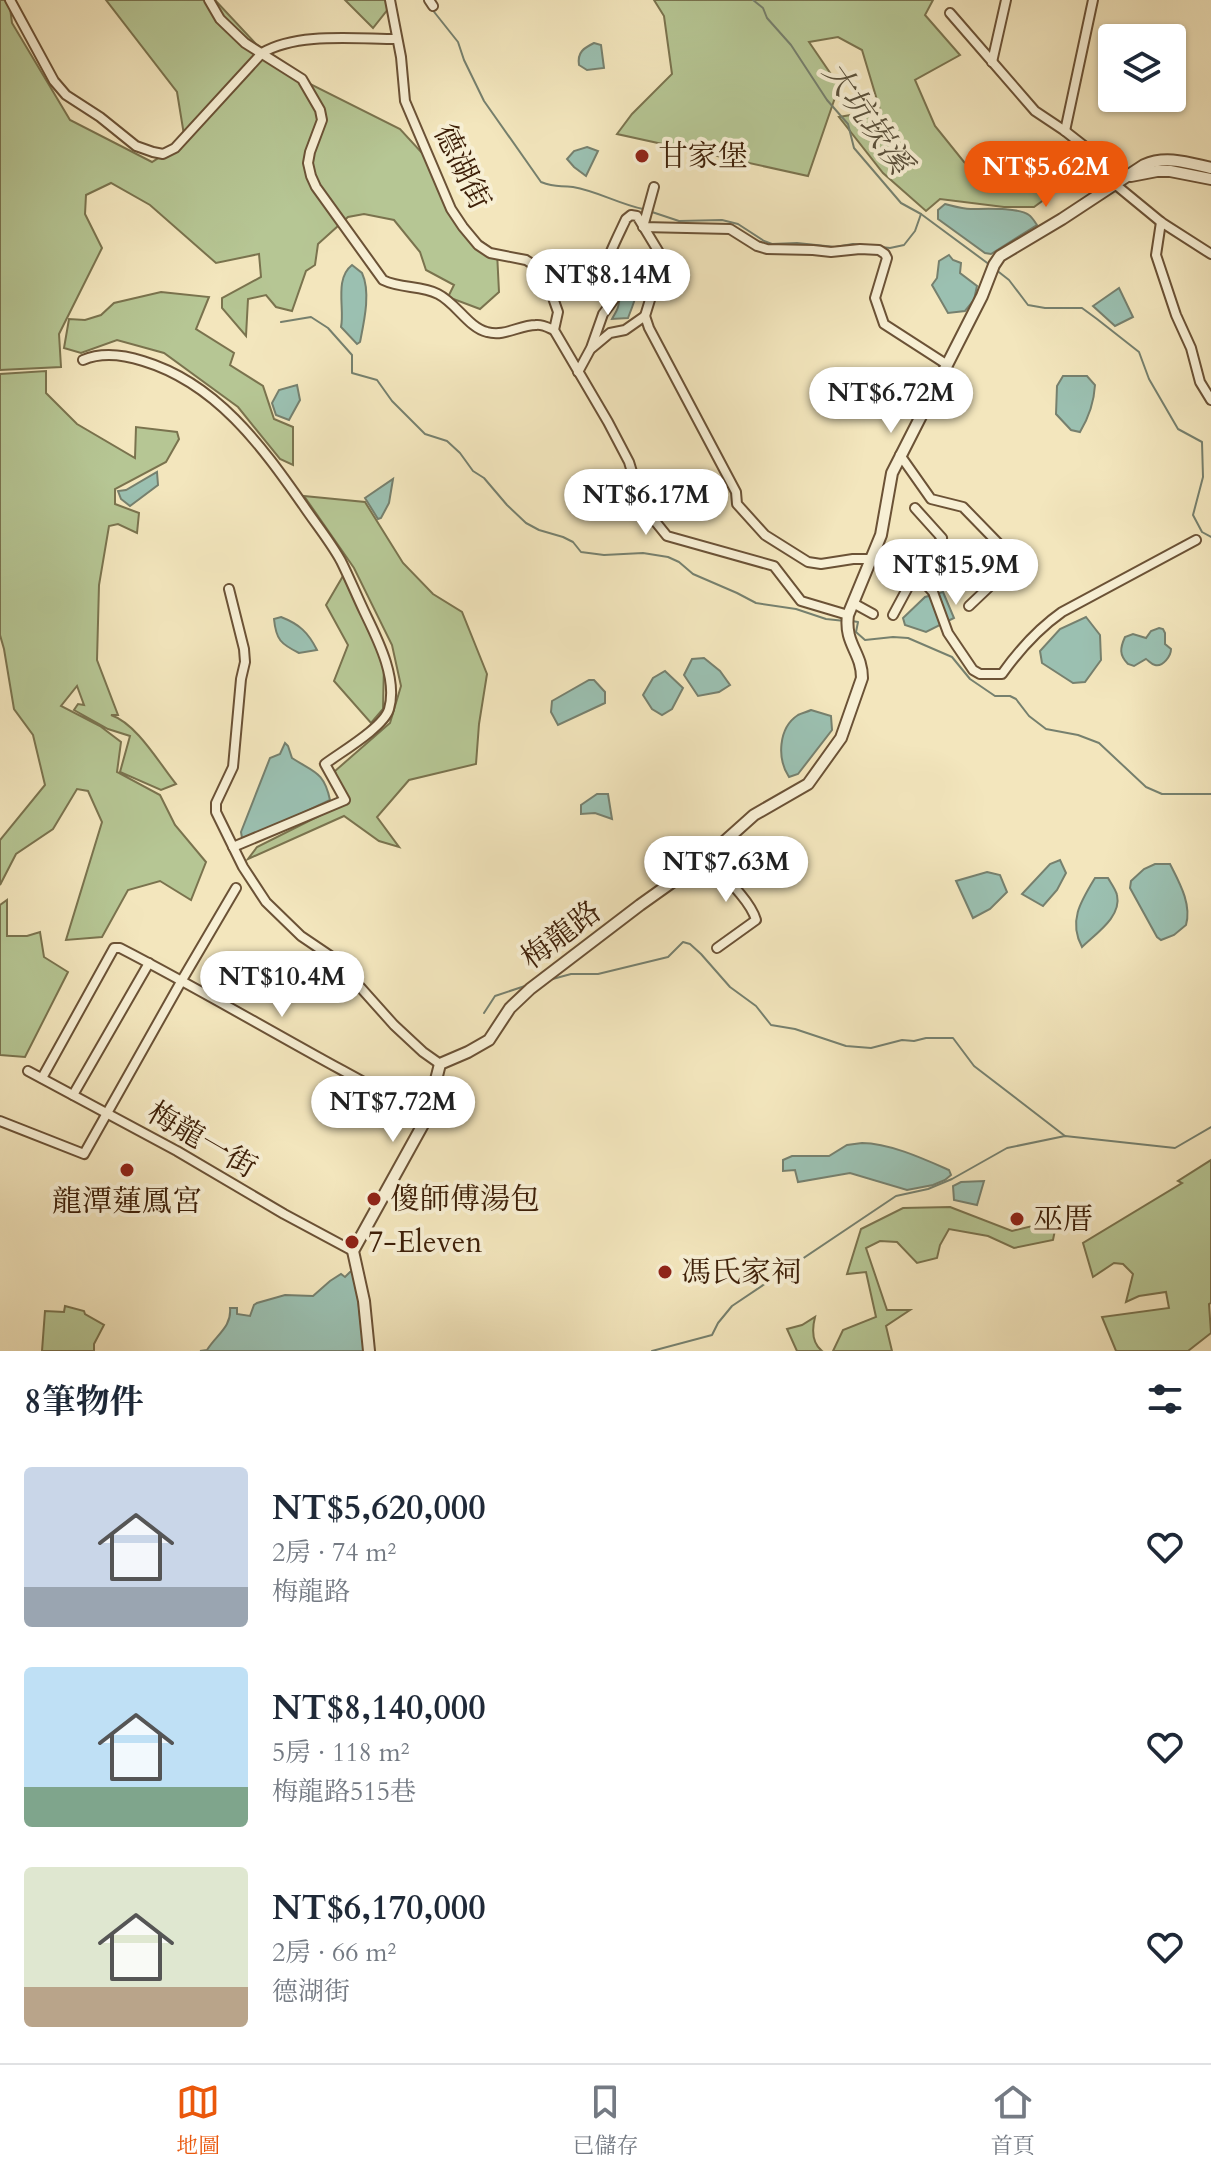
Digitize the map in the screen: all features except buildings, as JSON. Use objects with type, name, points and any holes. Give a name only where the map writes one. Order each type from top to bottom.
[{"type":"street","points":[[10,0],[54,81],[66,95],[136,146],[163,154],[175,148],[262,53],[276,44],[296,40],[397,39]]},
{"type":"street","points":[[209,0],[220,19],[245,43],[302,79],[320,110],[322,120],[310,152],[308,163],[311,176],[383,280],[394,286],[426,289],[440,294],[462,312],[474,327],[484,332],[499,334],[538,324],[554,330]]},
{"type":"street","name":"德湖街","points":[[390,0],[401,57],[405,101],[451,209],[478,245],[490,253],[526,260],[537,267],[547,281],[558,312],[554,330],[629,462],[642,505],[667,536],[774,566],[801,601],[847,619]]},
{"type":"street","points":[[992,62],[1006,0]]},
{"type":"street","points":[[1065,131],[1093,0]]},
{"type":"street","points":[[950,13],[1035,111],[1065,131],[1161,222],[1211,254]]},
{"type":"street","points":[[847,619],[881,535],[892,473],[1000,256],[1154,160],[1211,168]]},
{"type":"street","points":[[1120,182],[1157,171],[1211,179]]},
{"type":"street","points":[[643,227],[654,187]]},
{"type":"street","points":[[578,372],[591,348],[603,314],[615,298],[604,277],[604,265],[626,219],[631,215],[637,216],[660,254],[661,264],[645,316],[649,328],[736,492],[741,510],[765,535],[808,562],[821,564],[872,559],[922,580],[933,592],[948,633],[973,670],[980,674],[1002,674],[1044,625],[1062,612],[1196,540]]},
{"type":"street","points":[[1161,222],[1156,255],[1176,315],[1191,348],[1200,382],[1211,400]]},
{"type":"street","points":[[643,227],[730,229],[767,249],[831,252],[879,250],[887,258],[875,298],[884,324],[946,364]]},
{"type":"street","points":[[591,348],[610,333],[625,330],[645,316]]},
{"type":"street","points":[[83,360],[91,356],[113,355],[134,358],[174,372],[223,407],[257,442],[340,559],[388,662],[389,713],[380,724],[325,764],[345,800],[233,847]]},
{"type":"street","points":[[900,455],[931,499],[963,507],[1000,545],[974,571]]},
{"type":"street","points":[[893,615],[914,576],[942,538],[915,508]]},
{"type":"street","points":[[969,606],[1009,568],[1020,566]]},
{"type":"street","points":[[229,589],[245,662],[233,767],[216,803],[216,812],[253,886],[266,902],[301,936],[335,959],[394,1025],[440,1064],[426,1119],[353,1251],[364,1301],[369,1351]]},
{"type":"street","points":[[853,603],[873,614]]},
{"type":"street","name":"梅龍路","points":[[440,1064],[489,1040],[510,1008],[531,987],[706,858],[754,815],[808,784],[841,738],[862,678],[862,669],[848,639],[847,619]]},
{"type":"street","points":[[706,858],[744,900],[756,920],[717,948]]},
{"type":"street","points":[[0,1121],[84,1154],[236,888]]},
{"type":"street","points":[[42,1078],[114,948],[120,948],[391,1096],[426,1119]]},
{"type":"street","points":[[73,1095],[149,963]]},
{"type":"street","name":"梅龍一街","points":[[28,1071],[353,1251]]},
{"type":"green space","points":[[0,0],[9,0],[12,23],[70,120],[152,162],[185,141],[177,92],[106,0],[215,0],[256,44],[304,81],[400,129],[423,154],[465,230],[497,252],[499,292],[480,309],[448,297],[454,285],[426,270],[420,252],[394,220],[364,214],[348,217],[318,244],[315,265],[306,271],[292,311],[276,307],[266,295],[248,299],[246,336],[222,308],[222,298],[261,277],[259,254],[216,263],[150,205],[111,183],[86,195],[85,214],[102,248],[59,334],[61,367],[0,370]]},
{"type":"green space","points":[[345,0],[388,0],[392,4],[373,28]]},
{"type":"green space","points":[[654,0],[933,0],[925,15],[960,55],[915,80],[935,126],[964,162],[975,170],[1014,174],[1041,187],[1068,155],[1093,164],[1034,207],[1004,207],[940,199],[926,211],[883,173],[839,117],[880,110],[862,50],[838,37],[809,42],[839,86],[808,176],[617,134],[632,114],[672,74],[664,16]]},
{"type":"green space","points":[[161,292],[209,297],[196,329],[234,353],[230,365],[263,386],[274,419],[293,427],[293,465],[280,459],[238,407],[164,353],[117,340],[81,353],[64,348],[69,319],[85,320],[101,315],[114,303]]},
{"type":"green space","points":[[46,371],[46,393],[77,424],[135,458],[136,427],[177,432],[179,439],[166,462],[115,489],[115,504],[139,513],[137,533],[118,524],[109,526],[99,585],[97,660],[118,715],[111,715],[139,735],[176,784],[161,790],[120,772],[130,736],[108,729],[74,710],[78,704],[84,705],[77,686],[61,706],[100,726],[121,742],[117,772],[160,795],[175,825],[206,862],[191,900],[160,881],[128,890],[102,937],[66,940],[102,822],[88,791],[77,789],[53,829],[16,854],[0,885],[0,840],[45,785],[33,735],[14,709],[0,635],[0,374]]},
{"type":"green space","points":[[304,496],[365,502],[403,563],[433,594],[462,612],[487,674],[476,764],[409,780],[377,817],[399,847],[379,841],[344,816],[248,859],[257,847],[343,804],[335,771],[390,723],[401,686],[392,645],[354,568]]},
{"type":"green space","points":[[343,576],[384,664],[383,709],[371,723],[334,681],[348,645],[326,605]]},
{"type":"green space","points":[[7,900],[7,936],[27,936],[40,932],[44,957],[68,972],[25,1057],[0,1055],[0,905]]},
{"type":"green space","points":[[1211,1160],[1211,1333],[1188,1351],[1116,1351],[1102,1317],[1169,1308],[1166,1292],[1139,1296],[1126,1302],[1133,1274],[1123,1264],[1114,1263],[1093,1277],[1083,1243],[1182,1183],[1178,1181]]},
{"type":"green space","points":[[950,1207],[1012,1231],[1057,1220],[1053,1240],[1014,1248],[988,1236],[949,1229],[937,1258],[917,1263],[897,1242],[880,1241],[866,1248],[887,1310],[910,1310],[886,1326],[892,1351],[833,1351],[843,1330],[876,1317],[866,1272],[847,1274],[861,1229],[903,1208]]},
{"type":"green space","points":[[65,1306],[84,1311],[104,1325],[94,1344],[94,1351],[42,1351],[45,1311],[64,1312]]},
{"type":"green space","points":[[815,1317],[814,1336],[822,1351],[797,1351],[787,1329]]},
{"type":"shaded area","points":[[594,43],[601,45],[604,68],[587,70],[579,65],[579,57],[584,49]]},
{"type":"shaded area","points":[[587,147],[598,151],[586,176],[567,159],[574,151]]},
{"type":"shaded area","points":[[945,204],[968,209],[1024,212],[1037,225],[991,254],[985,253],[938,219],[938,210]]},
{"type":"shaded area","points":[[628,253],[639,253],[639,286],[628,318],[612,319],[620,299],[617,272]]},
{"type":"shaded area","points":[[949,255],[961,263],[960,273],[977,286],[974,300],[965,311],[948,313],[932,285],[937,278],[939,261]]},
{"type":"shaded area","points":[[352,265],[362,273],[366,289],[365,316],[357,344],[341,327],[343,278]]},
{"type":"shaded area","points":[[1119,288],[1133,317],[1115,326],[1093,306]]},
{"type":"shaded area","points":[[1063,376],[1087,376],[1095,385],[1094,398],[1080,432],[1071,430],[1056,414],[1057,386]]},
{"type":"shaded area","points":[[297,385],[300,400],[289,420],[276,415],[272,403],[279,390]]},
{"type":"shaded area","points":[[157,472],[158,485],[130,506],[121,499],[118,491],[126,490]]},
{"type":"shaded area","points":[[393,479],[389,503],[378,519],[365,498]]},
{"type":"shaded area","points":[[943,592],[954,618],[926,632],[905,625],[903,618],[925,597]]},
{"type":"shaded area","points":[[281,617],[302,629],[317,650],[299,653],[284,644],[276,632],[274,619]]},
{"type":"shaded area","points":[[1086,617],[1100,635],[1101,660],[1085,682],[1073,683],[1042,663],[1040,651],[1060,629]]},
{"type":"shaded area","points":[[1163,629],[1165,644],[1171,649],[1166,660],[1158,665],[1146,659],[1134,666],[1128,664],[1121,651],[1125,637],[1133,634],[1146,638],[1151,631]]},
{"type":"shaded area","points":[[704,658],[720,671],[730,685],[719,692],[698,696],[684,675],[692,659]]},
{"type":"shaded area","points":[[665,671],[683,688],[672,709],[662,715],[652,709],[643,695],[653,678]]},
{"type":"shaded area","points":[[594,680],[605,692],[605,703],[558,725],[551,712],[552,701]]},
{"type":"shaded area","points":[[811,710],[831,716],[832,730],[798,774],[789,777],[781,753],[783,736],[791,721]]},
{"type":"shaded area","points":[[285,743],[292,758],[321,778],[330,800],[245,840],[241,832],[270,758],[280,754]]},
{"type":"shaded area","points":[[597,794],[608,794],[612,819],[595,813],[581,814],[581,805]]},
{"type":"shaded area","points":[[1060,860],[1066,873],[1043,906],[1022,894],[1050,864]]},
{"type":"shaded area","points":[[1155,864],[1170,864],[1184,893],[1187,909],[1186,925],[1174,935],[1161,940],[1130,888],[1131,881]]},
{"type":"shaded area","points":[[987,872],[1000,875],[1007,892],[990,909],[973,918],[956,881]]},
{"type":"shaded area","points":[[1095,878],[1108,878],[1116,893],[1117,903],[1112,918],[1082,947],[1076,920],[1081,903]]},
{"type":"shaded area","points":[[862,1143],[906,1152],[949,1170],[951,1175],[933,1185],[907,1190],[850,1173],[798,1182],[795,1170],[783,1171],[783,1160],[792,1156],[829,1156],[847,1145]]},
{"type":"shaded area","points":[[984,1181],[977,1205],[954,1200],[953,1186],[961,1182]]},
{"type":"shaded area","points":[[350,1272],[356,1282],[364,1351],[200,1351],[207,1350],[223,1330],[229,1320],[230,1308],[237,1308],[237,1314],[250,1316],[257,1303],[285,1295],[313,1296],[330,1281],[341,1274],[345,1277]]},
{"type":"waterway","name":"大坑崁溪","points":[[753,0],[763,8],[767,18],[791,45],[827,100],[848,124],[854,148],[901,203],[921,214],[990,265]]},
{"type":"waterway","points":[[431,8],[458,42],[484,101],[541,182],[582,189],[643,209]]},
{"type":"waterway","points":[[649,211],[679,221],[722,220],[738,224],[772,244],[874,246]]},
{"type":"waterway","points":[[881,247],[904,245],[915,231],[921,214]]},
{"type":"waterway","name":"大坑崁溪","points":[[995,269],[1009,280],[1028,305],[1082,308],[1139,352],[1149,379],[1178,429],[1202,442],[1203,477],[1193,515],[1202,532],[1211,537]]},
{"type":"waterway","points":[[281,322],[311,317],[328,328],[352,355],[352,373],[377,380],[392,401],[425,434],[447,441],[507,505],[526,523],[539,530],[573,542],[581,552],[604,555],[643,553],[668,557],[693,574],[756,603],[845,621]]},
{"type":"waterway","points":[[852,621],[858,622],[856,632],[865,640],[908,638],[952,657],[970,679],[995,696],[1016,699],[1029,716],[1046,729],[1099,743],[1146,787],[1162,794],[1211,794]]},
{"type":"waterway","points":[[549,980],[571,974],[598,974],[668,957],[683,942],[690,944],[730,987],[756,1006],[771,1025],[795,1029],[846,1046],[871,1048],[902,1040],[953,1038],[974,1066],[1065,1136]]},
{"type":"waterway","points":[[484,1013],[495,996],[528,985]]},
{"type":"waterway","points":[[652,1351],[712,1335],[732,1306],[896,1196],[928,1189],[952,1179],[1007,1148],[1065,1136],[1175,1148],[1211,1127]]},
{"type":"place","name":"甘家堡","points":[[642,156]]},
{"type":"place","name":"龍潭蓮鳳宮","points":[[127,1170]]},
{"type":"place","name":"傻師傅湯包","points":[[374,1199]]},
{"type":"place","name":"巫厝","points":[[1017,1219]]},
{"type":"place","name":"7-Eleven","points":[[352,1242]]},
{"type":"place","name":"馮氏家祠","points":[[665,1272]]}]
